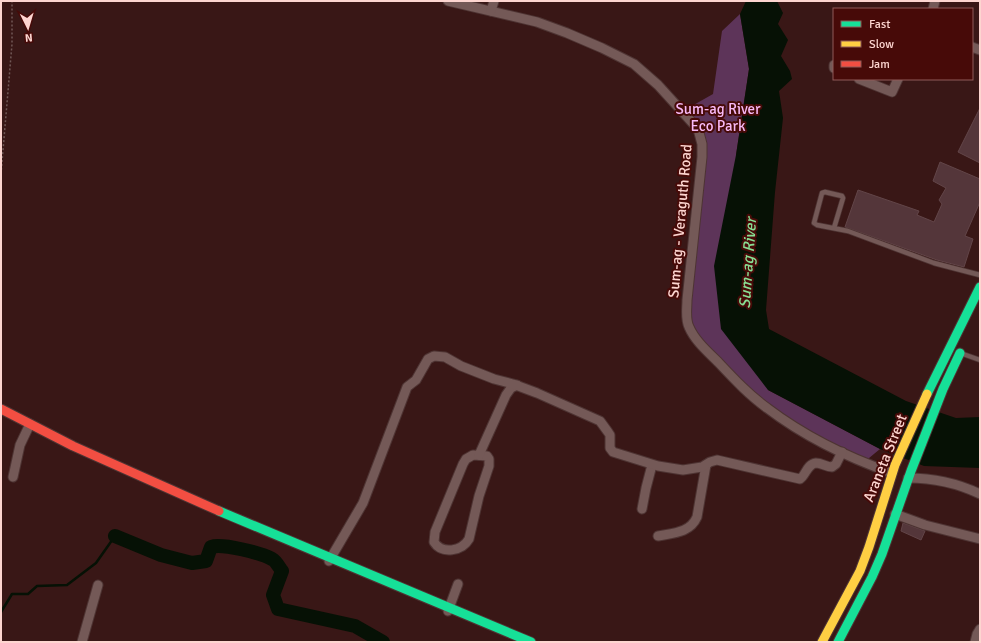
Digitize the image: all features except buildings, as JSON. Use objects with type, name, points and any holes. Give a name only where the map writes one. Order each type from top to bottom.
[{"type":"highway","name":"Araneta Street","points":[[822,642],[860,571],[893,469],[932,384],[980,287]]},
{"type":"highway","name":"Araneta Street","points":[[838,642],[872,577],[882,554],[910,474],[943,389],[961,349]]},
{"type":"highway","points":[[1,409],[71,451],[181,501],[448,611],[515,642]]},
{"type":"highway","points":[[1,416],[29,427]]},
{"type":"highway","points":[[448,611],[531,642]]},
{"type":"street","name":"Sum-ag - Veraguth Road","points":[[448,1],[537,22],[621,56],[645,73],[683,111],[698,128],[702,144],[702,157],[687,300],[689,327],[719,364],[767,408],[799,429],[863,463],[893,469]]},
{"type":"street","points":[[491,11],[494,1]]},
{"type":"street","points":[[862,80],[892,92],[898,80]]},
{"type":"street","points":[[329,561],[363,503],[407,388],[416,380],[428,359],[434,356],[445,357],[461,366],[494,379],[517,385],[600,421],[610,435],[610,448],[613,452],[652,464],[683,470],[706,465],[717,460],[800,479],[803,478],[813,463],[820,463],[832,467],[836,464],[842,452]]},
{"type":"street","points":[[479,455],[506,395],[511,388],[517,385]]},
{"type":"street","points":[[13,477],[20,445],[29,427]]},
{"type":"street","points":[[479,455],[487,456],[489,463],[468,539],[464,545],[458,549],[448,550],[439,548],[434,542],[434,532],[463,464],[469,457],[479,455]]},
{"type":"street","points":[[642,509],[652,464]]},
{"type":"street","points":[[658,536],[681,531],[691,527],[694,524],[698,517],[706,465]]},
{"type":"street","points":[[910,474],[941,481],[980,494]]},
{"type":"street","points":[[895,514],[925,525],[980,539]]},
{"type":"street","points":[[448,611],[458,584]]},
{"type":"street","points":[[82,642],[98,585]]},
{"type":"street","points":[[975,642],[980,629]]},
{"type":"lane","points":[[834,228],[843,198],[842,196],[825,192],[822,194],[814,223],[817,225],[867,237],[934,263],[980,275]]},
{"type":"lane","points":[[961,349],[980,360]]},
{"type":"path","points":[[1,174],[12,44],[12,1]]},
{"type":"green space","name":"Sum-ag River Eco Park","points":[[740,14],[749,69],[736,155],[768,390],[880,449],[863,463],[767,408],[689,327],[702,144],[683,111],[713,94],[722,31]]},
{"type":"water","name":"Sum-ag River","points":[[746,1],[777,1],[783,13],[778,24],[788,40],[781,56],[790,71],[792,79],[779,91],[783,118],[775,192],[766,310],[769,329],[906,401],[956,418],[980,417],[980,468],[924,466],[880,449],[768,390],[721,329],[714,266],[736,155],[749,69],[740,14]]},
{"type":"waterway","points":[[1,612],[12,594],[28,594],[37,586],[67,585],[96,563],[115,536]]},
{"type":"waterway","points":[[115,536],[161,555],[192,563],[206,561],[211,547],[216,546],[242,549],[267,557],[275,561],[282,571],[273,595],[278,609],[355,626],[383,642]]},
{"type":"traffic: fast","points":[[927,394],[980,287]]},
{"type":"traffic: fast","points":[[838,642],[872,577],[882,554],[911,471],[943,389],[960,353]]},
{"type":"traffic: fast","points":[[219,511],[531,642]]},
{"type":"traffic: slow","points":[[822,642],[860,571],[895,465],[927,394]]},
{"type":"traffic: jam","points":[[1,409],[73,446],[219,511]]}]
